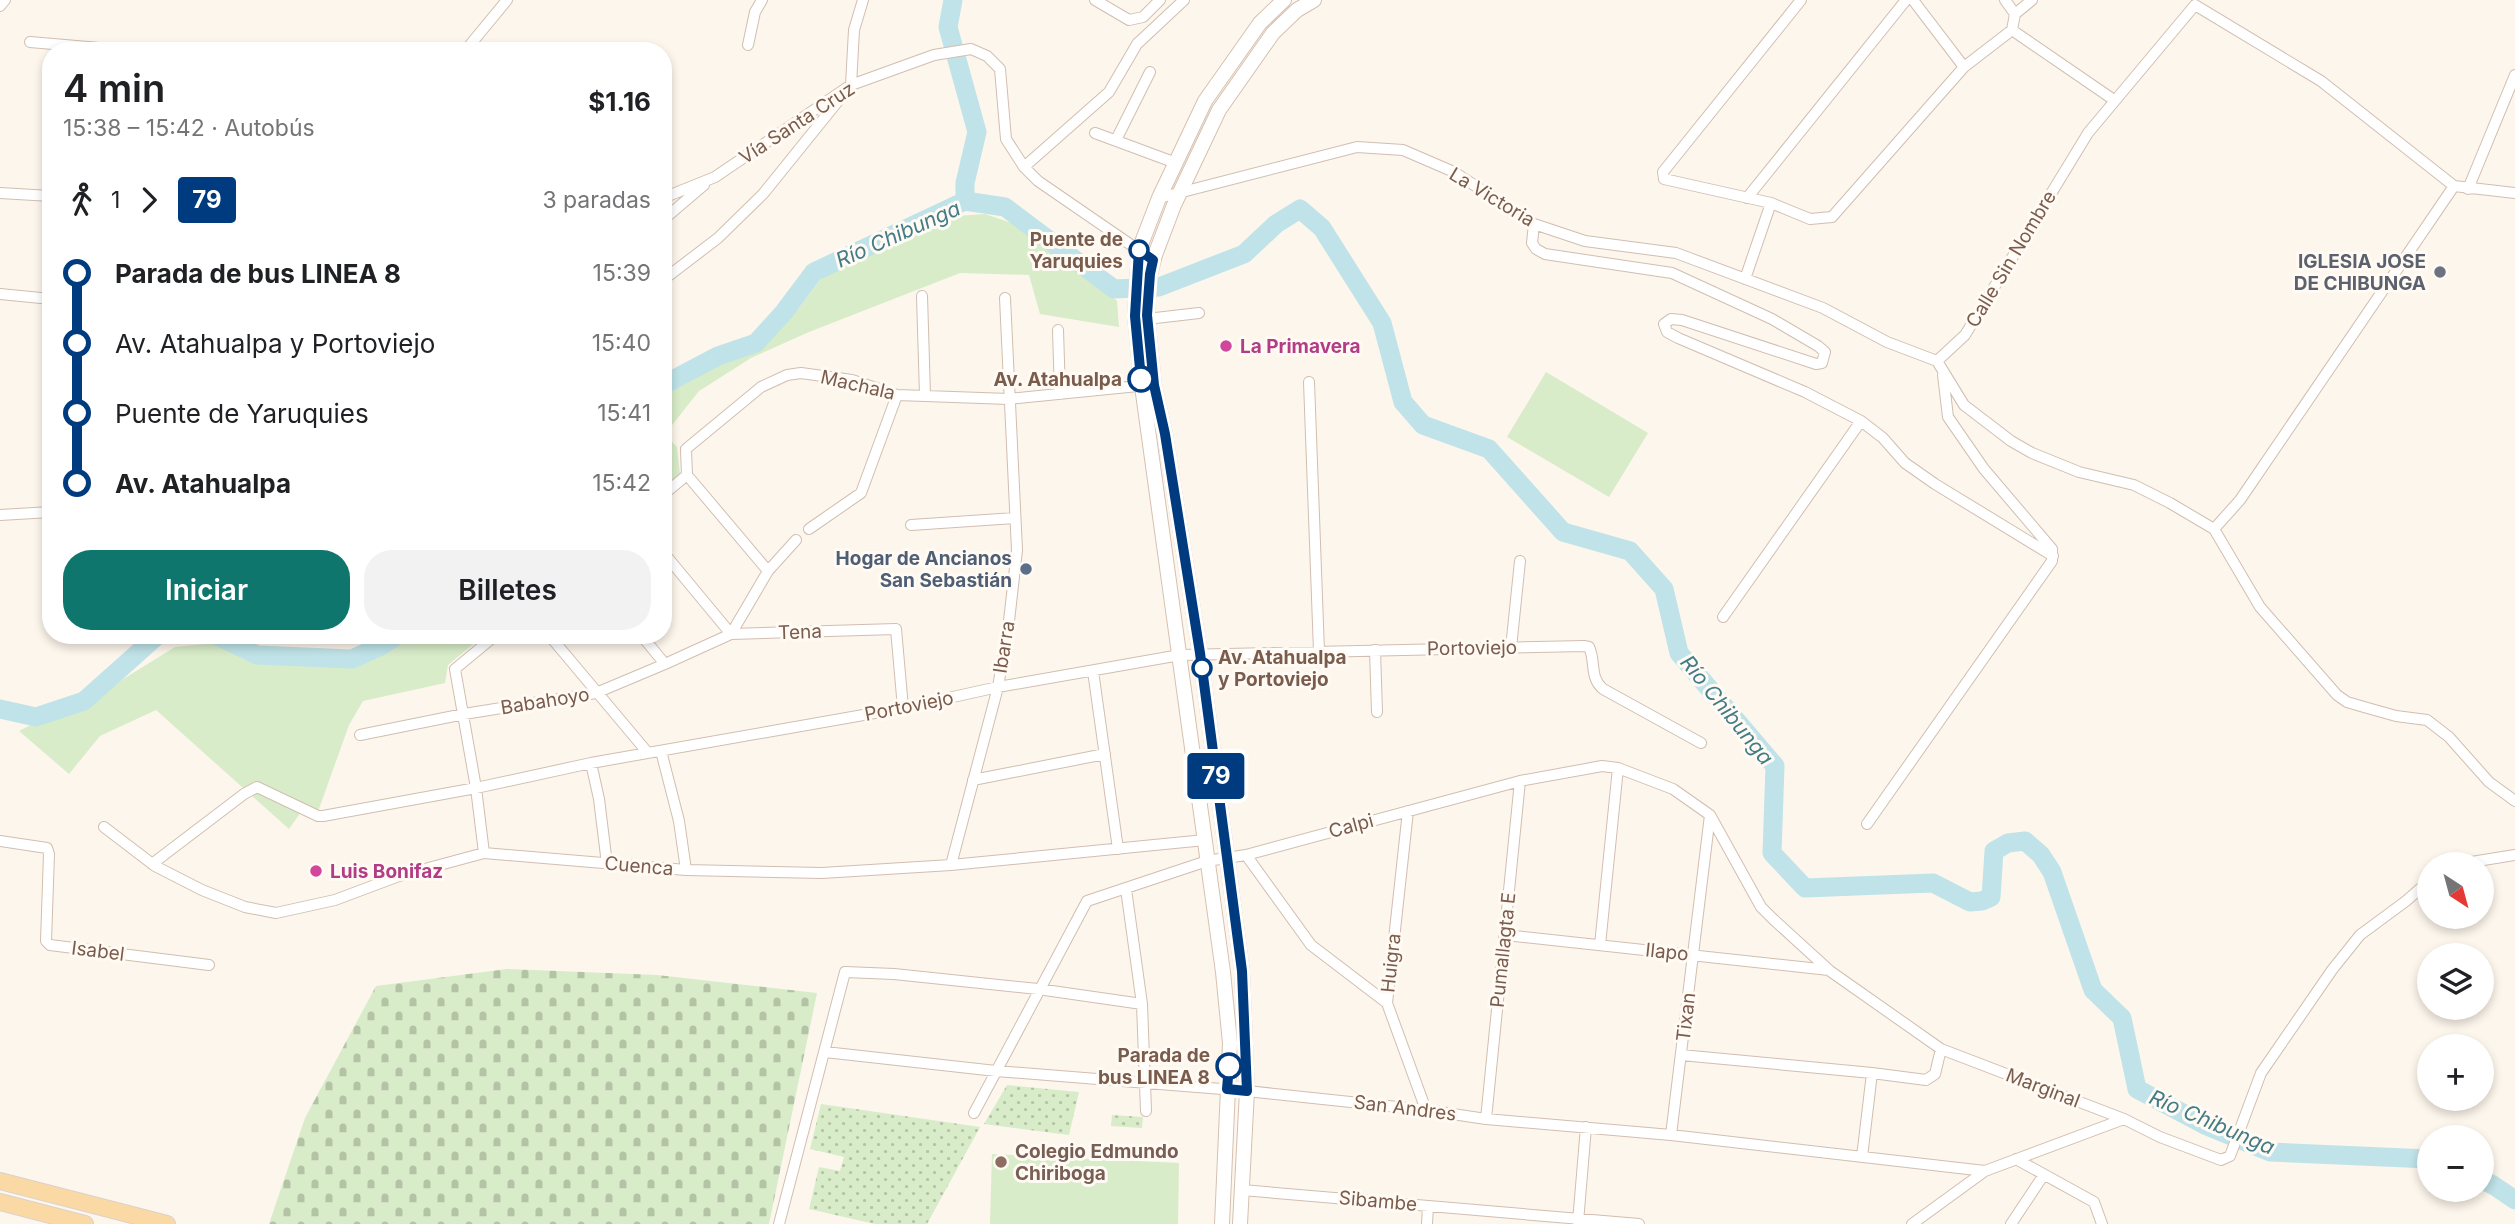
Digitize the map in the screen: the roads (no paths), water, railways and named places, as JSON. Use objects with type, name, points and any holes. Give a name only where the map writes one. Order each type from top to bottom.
[{"type":"main road","points":[[1146,268],[1139,250],[1159,198],[1205,102],[1259,23],[1284,0]]},
{"type":"main road","points":[[1222,1224],[1230,1043],[1148,385],[1143,317],[1146,268],[1219,110],[1273,33],[1297,10],[1314,0]]},
{"type":"main road","points":[[1148,385],[1165,434],[1200,653],[1242,971],[1247,1091],[1240,1224]]},
{"type":"main road","points":[[0,1181],[167,1224]]},
{"type":"main road","points":[[0,1202],[64,1221],[85,1224]]},
{"type":"street","points":[[0,6],[5,0]]},
{"type":"street","points":[[472,42],[508,0]]},
{"type":"street","points":[[748,45],[755,12],[762,0]]},
{"type":"street","points":[[1095,0],[1129,20],[1143,17],[1160,0]]},
{"type":"street","points":[[1024,167],[1109,92],[1137,44],[1184,0]]},
{"type":"street","points":[[1801,0],[1663,172],[1664,179],[1771,203],[1810,219],[1832,217],[1964,67],[2012,30],[2015,14],[2032,0]]},
{"type":"street","points":[[1747,198],[1906,0]]},
{"type":"street","points":[[1913,0],[1964,67]]},
{"type":"street","points":[[2005,0],[2015,14]]},
{"type":"street","points":[[672,272],[718,238],[763,194],[850,85],[854,30],[861,1]]},
{"type":"street","name":"Calle Sin Nombre","points":[[1937,361],[1965,335],[2088,133],[2195,5],[2321,81],[2454,186]]},
{"type":"street","points":[[2012,30],[2114,100]]},
{"type":"street","points":[[30,42],[42,43]]},
{"type":"street","name":"Vía Santa Cruz","points":[[672,194],[715,177],[850,85],[933,55],[971,49],[987,56],[1000,69],[1006,139],[1024,167],[1038,181],[1139,250]]},
{"type":"street","points":[[1116,140],[1150,72]]},
{"type":"street","points":[[2468,189],[2515,75]]},
{"type":"street","points":[[1095,133],[1175,163]]},
{"type":"street","name":"La Victoria","points":[[1159,198],[1357,147],[1403,150],[1454,172],[1534,224],[1585,241],[1676,253],[1823,308],[1887,342],[1937,361]]},
{"type":"street","points":[[672,213],[715,177]]},
{"type":"street","points":[[2214,529],[2240,500],[2454,186],[2515,193]]},
{"type":"street","points":[[0,193],[42,196]]},
{"type":"street","points":[[1745,279],[1771,203]]},
{"type":"street","points":[[1534,224],[1532,243],[1545,254],[1672,273],[1761,314],[1818,346],[1825,352],[1822,363],[1816,364],[1682,320],[1671,319],[1664,324],[1667,332],[1678,338],[1805,392],[1861,421],[1883,438],[1905,463],[2053,556]]},
{"type":"street","points":[[0,294],[42,298]]},
{"type":"street","points":[[922,296],[925,395]]},
{"type":"street","name":"Ibarra","points":[[951,864],[998,687],[1017,550],[1005,298]]},
{"type":"street","points":[[1143,317],[1199,313]]},
{"type":"street","points":[[1058,330],[1060,394]]},
{"type":"street","points":[[1937,361],[1964,405],[2011,441],[2032,453],[2080,472],[2134,485],[2214,529],[2260,607],[2337,695],[2347,702],[2374,710],[2427,720],[2449,737],[2489,782],[2515,801]]},
{"type":"street","points":[[1867,824],[1947,713],[2053,556],[2052,549],[1984,469],[1948,417],[1943,372]]},
{"type":"street","name":"Machala","points":[[687,475],[686,449],[761,387],[787,375],[801,373],[852,380],[897,395],[1009,399],[1148,385]]},
{"type":"street","points":[[1309,382],[1319,651]]},
{"type":"street","points":[[809,529],[861,493],[897,395]]},
{"type":"street","points":[[1723,617],[1861,421]]},
{"type":"street","points":[[672,488],[687,475],[768,571]]},
{"type":"street","points":[[0,515],[42,513]]},
{"type":"street","points":[[911,525],[1015,518]]},
{"type":"street","points":[[672,563],[731,634],[768,571],[796,540]]},
{"type":"street","points":[[1511,648],[1520,561]]},
{"type":"street","name":"Tena","points":[[731,634],[896,629],[903,708]]},
{"type":"street","name":"Babahoyo","points":[[360,735],[464,714],[596,693],[731,634]]},
{"type":"street","points":[[484,853],[477,788],[455,669],[485,644]]},
{"type":"street","points":[[556,644],[648,753]]},
{"type":"street","points":[[648,644],[665,664]]},
{"type":"street","name":"Portoviejo","points":[[152,864],[257,787],[323,816],[477,788],[591,763],[903,708],[998,687],[1200,653],[1589,647],[1592,651],[1596,683],[1701,743]]},
{"type":"street","points":[[1375,650],[1377,712]]},
{"type":"street","points":[[1093,671],[1118,849]]},
{"type":"street","points":[[661,751],[679,821],[686,870]]},
{"type":"street","points":[[973,780],[1105,754]]},
{"type":"street","points":[[591,763],[599,799],[607,864]]},
{"type":"street","name":"Calpi","points":[[1038,989],[1087,901],[1207,862],[1246,855],[1520,781],[1602,766],[1618,768]]},
{"type":"street","points":[[1600,945],[1618,768]]},
{"type":"street","name":"Marginal","points":[[1618,768],[1673,789],[1710,815],[1761,907],[1830,971],[1941,1049],[2124,1119],[2160,1137],[2221,1160],[2230,1156],[2261,1073],[2295,1021],[2360,935],[2417,890]]},
{"type":"street","name":"Pumallagta E","points":[[1486,1119],[1520,781]]},
{"type":"street","name":"Huigra","points":[[1408,811],[1387,1003],[1426,1110]]},
{"type":"street","name":"Tixan","points":[[1671,1135],[1710,815]]},
{"type":"street","name":"Cuenca","points":[[104,827],[152,864],[202,891],[245,907],[276,913],[335,900],[399,876],[484,853],[686,870],[822,873],[951,864],[1205,840]]},
{"type":"street","name":"Isabel","points":[[0,842],[47,848],[46,941],[50,946],[209,965]]},
{"type":"street","points":[[1246,855],[1311,946],[1387,1003]]},
{"type":"street","points":[[2494,858],[2515,855]]},
{"type":"street","points":[[1126,888],[1142,1004],[1146,1111]]},
{"type":"street","name":"Ilapo","points":[[1505,936],[1830,971]]},
{"type":"street","points":[[779,1224],[845,972],[894,974],[1038,989],[1142,1004]]},
{"type":"street","points":[[974,1113],[1038,989]]},
{"type":"street","points":[[1681,1055],[1926,1080],[1935,1074],[1941,1049]]},
{"type":"street","name":"San Andres","points":[[825,1052],[996,1071],[1247,1091],[1985,1171]]},
{"type":"street","points":[[1861,1157],[1872,1073]]},
{"type":"street","points":[[1912,1224],[1985,1171],[2124,1119]]},
{"type":"street","points":[[1578,1221],[1586,1127]]},
{"type":"street","points":[[2016,1159],[2094,1202],[2102,1224]]},
{"type":"street","points":[[2011,1224],[2043,1176]]},
{"type":"street","name":"Sibambe","points":[[1242,1190],[1578,1221],[1639,1224]]},
{"type":"street","points":[[1427,1224],[1428,1206]]},
{"type":"waterway","points":[[953,0],[948,27],[977,132],[965,183],[965,201]]},
{"type":"waterway","name":"Río Chibunga","points":[[672,380],[718,356],[756,343],[814,272],[965,201],[1005,207],[1114,289],[1159,287],[1244,254],[1276,224],[1300,209],[1322,228],[1382,323],[1403,402],[1423,425],[1489,449],[1563,532],[1630,551],[1664,589],[1679,653],[1775,766],[1772,853],[1805,888],[1933,883],[1970,902],[1982,901],[1991,897],[1994,851],[2008,843],[2025,841],[2041,855],[2052,872],[2093,990],[2122,1018],[2137,1089],[2207,1126],[2270,1152],[2417,1158]]},
{"type":"waterway","name":"Río Chibunga","points":[[0,709],[36,717],[84,701],[148,644]]},
{"type":"waterway","name":"Río Chibunga","points":[[234,644],[257,655],[352,659],[384,644]]},
{"type":"waterway","name":"Río Chibunga","points":[[2494,1186],[2515,1200]]},
{"type":"place","name":"Puente de Yaruquies","points":[[1139,250]]},
{"type":"place","name":"IGLESIA JOSE DE CHIBUNGA","points":[[2440,272]]},
{"type":"place","name":"La Primavera","points":[[1226,346]]},
{"type":"place","name":"Av. Atahualpa","points":[[1141,379]]},
{"type":"place","name":"Hogar de Ancianos San Sebastián","points":[[1026,569]]},
{"type":"place","name":"Av. Atahualpa y Portoviejo","points":[[1202,668]]},
{"type":"place","name":"Luis Bonifaz","points":[[316,871]]},
{"type":"place","name":"Parada de bus LINEA 8","points":[[1229,1066]]},
{"type":"place","name":"Colegio Edmundo Chiriboga","points":[[1001,1162]]}]
